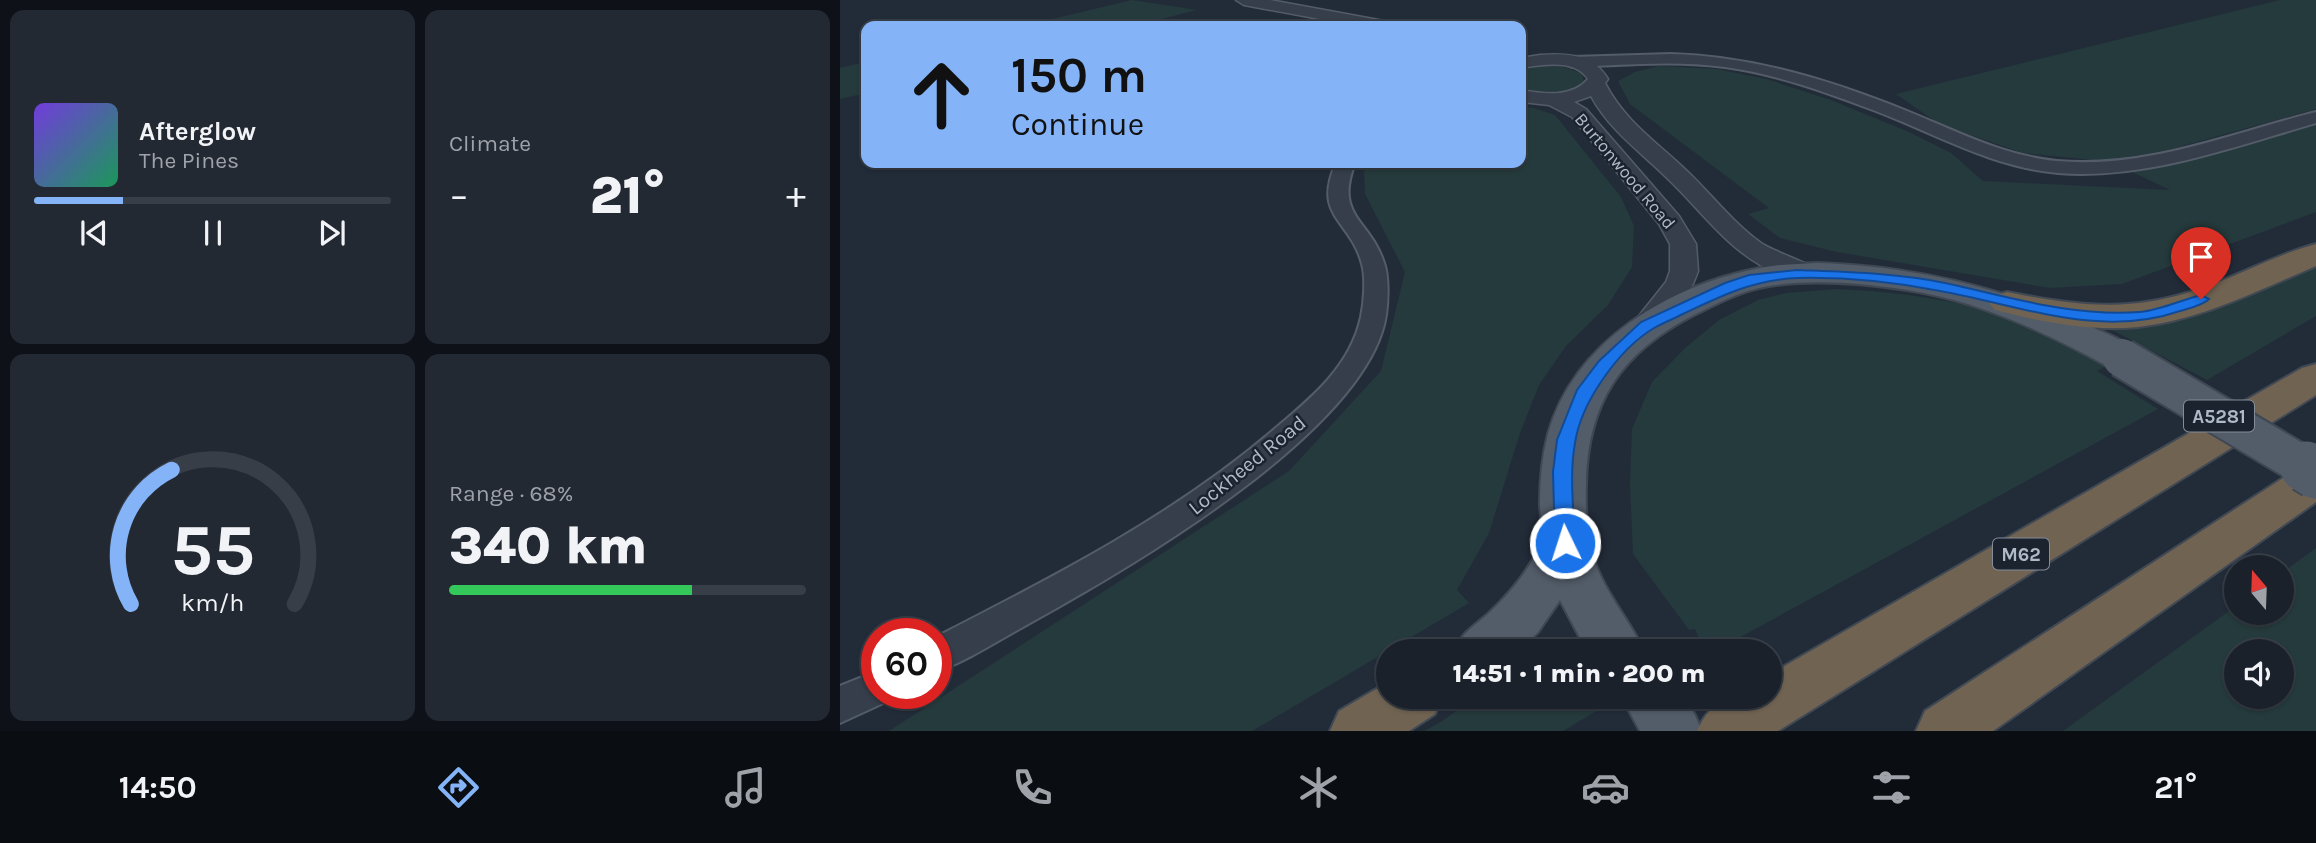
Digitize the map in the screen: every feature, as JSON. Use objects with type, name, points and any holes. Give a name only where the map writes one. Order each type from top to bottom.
[{"type":"highway","points":[[2007,303],[2064,314],[2140,316],[2186,305],[2316,254]]},
{"type":"highway","name":"M62","points":[[1726,731],[2316,377]]},
{"type":"highway","points":[[1945,731],[2316,479]]},
{"type":"highway","points":[[1359,731],[1394,709]]},
{"type":"main road","name":"A5281","points":[[1610,639],[1574,573],[1565,543],[1563,472],[1566,440],[1574,414],[1604,364],[1647,326],[1711,294],[1749,280],[1809,274],[1924,283],[2007,303],[2065,328],[2122,358],[2316,473]]},
{"type":"main road","points":[[1498,639],[1519,618],[1556,565],[1565,543]]},
{"type":"main road","points":[[1658,709],[1673,731]]},
{"type":"street","points":[[1244,0],[1357,21]]},
{"type":"street","points":[[1526,97],[1553,99],[1582,93],[1609,71],[1641,60]]},
{"type":"street","points":[[1526,61],[1707,60],[1754,69],[1880,107],[1977,149],[2057,167],[2113,167],[2172,158],[2316,117]]},
{"type":"street","points":[[1572,62],[1591,69],[1597,82]]},
{"type":"street","name":"Burtonwood Road","points":[[1597,82],[1600,95],[1610,111],[1643,146],[1676,173],[1741,240],[1765,257],[1809,274]]},
{"type":"street","name":"Burtonwood Road","points":[[1553,99],[1579,113],[1670,221],[1683,244],[1685,271],[1667,302],[1647,326]]},
{"type":"street","name":"Lockheed Road","points":[[952,647],[1087,575],[1221,490],[1273,449],[1351,370],[1374,316],[1374,264],[1358,233],[1339,207],[1335,193],[1342,168]]},
{"type":"street","points":[[840,705],[861,695]]},
{"type":"green space","points":[[1132,0],[1197,10],[1154,21],[1044,21]]},
{"type":"green space","points":[[2280,0],[2316,0],[2316,109],[2164,151],[2104,161],[2023,153],[1939,124],[1896,94]]},
{"type":"green space","points":[[861,63],[861,94],[840,99],[840,68]]},
{"type":"green space","points":[[1556,65],[1582,73],[1584,82],[1570,90],[1554,93],[1526,89],[1526,68]]},
{"type":"green space","points":[[1659,66],[1717,69],[1766,79],[1831,100],[1909,132],[1951,153],[1983,181],[2170,190],[2132,172],[2316,122],[2316,212],[2122,284],[2050,288],[1837,252],[1780,238],[1748,214],[1769,208],[1630,104],[1618,81],[1635,72]]},
{"type":"green space","points":[[1526,107],[1555,115],[1621,197],[1634,226],[1632,267],[1608,305],[1566,346],[1539,385],[1520,433],[1489,533],[1457,590],[1469,603],[1408,639],[1376,639],[1376,658],[1252,731],[889,731],[923,709],[952,709],[952,690],[1289,471],[1381,371],[1405,272],[1365,194],[1364,168],[1526,168]]},
{"type":"green space","points":[[2316,264],[2316,316],[2207,380],[2112,330],[2190,317]]},
{"type":"green space","points":[[1837,289],[1886,292],[1934,299],[2005,315],[2061,337],[2112,363],[2097,371],[2158,409],[1737,639],[1699,639],[1695,629],[1689,630],[1633,554],[1630,483],[1632,429],[1652,382],[1685,348],[1719,320],[1758,300],[1786,293]]},
{"type":"green space","points":[[2316,548],[2316,731],[2063,731],[2224,615],[2224,625],[2294,625],[2294,564]]},
{"type":"green space","points":[[1459,709],[1600,709],[1563,731],[1424,731]]},
{"type":"route","points":[[1565,543],[1563,472],[1566,440],[1574,414],[1586,390],[1604,364],[1647,326],[1730,286],[1771,276],[1797,274],[1884,278],[1963,291],[2054,313],[2114,317],[2163,312],[2201,299]]}]
